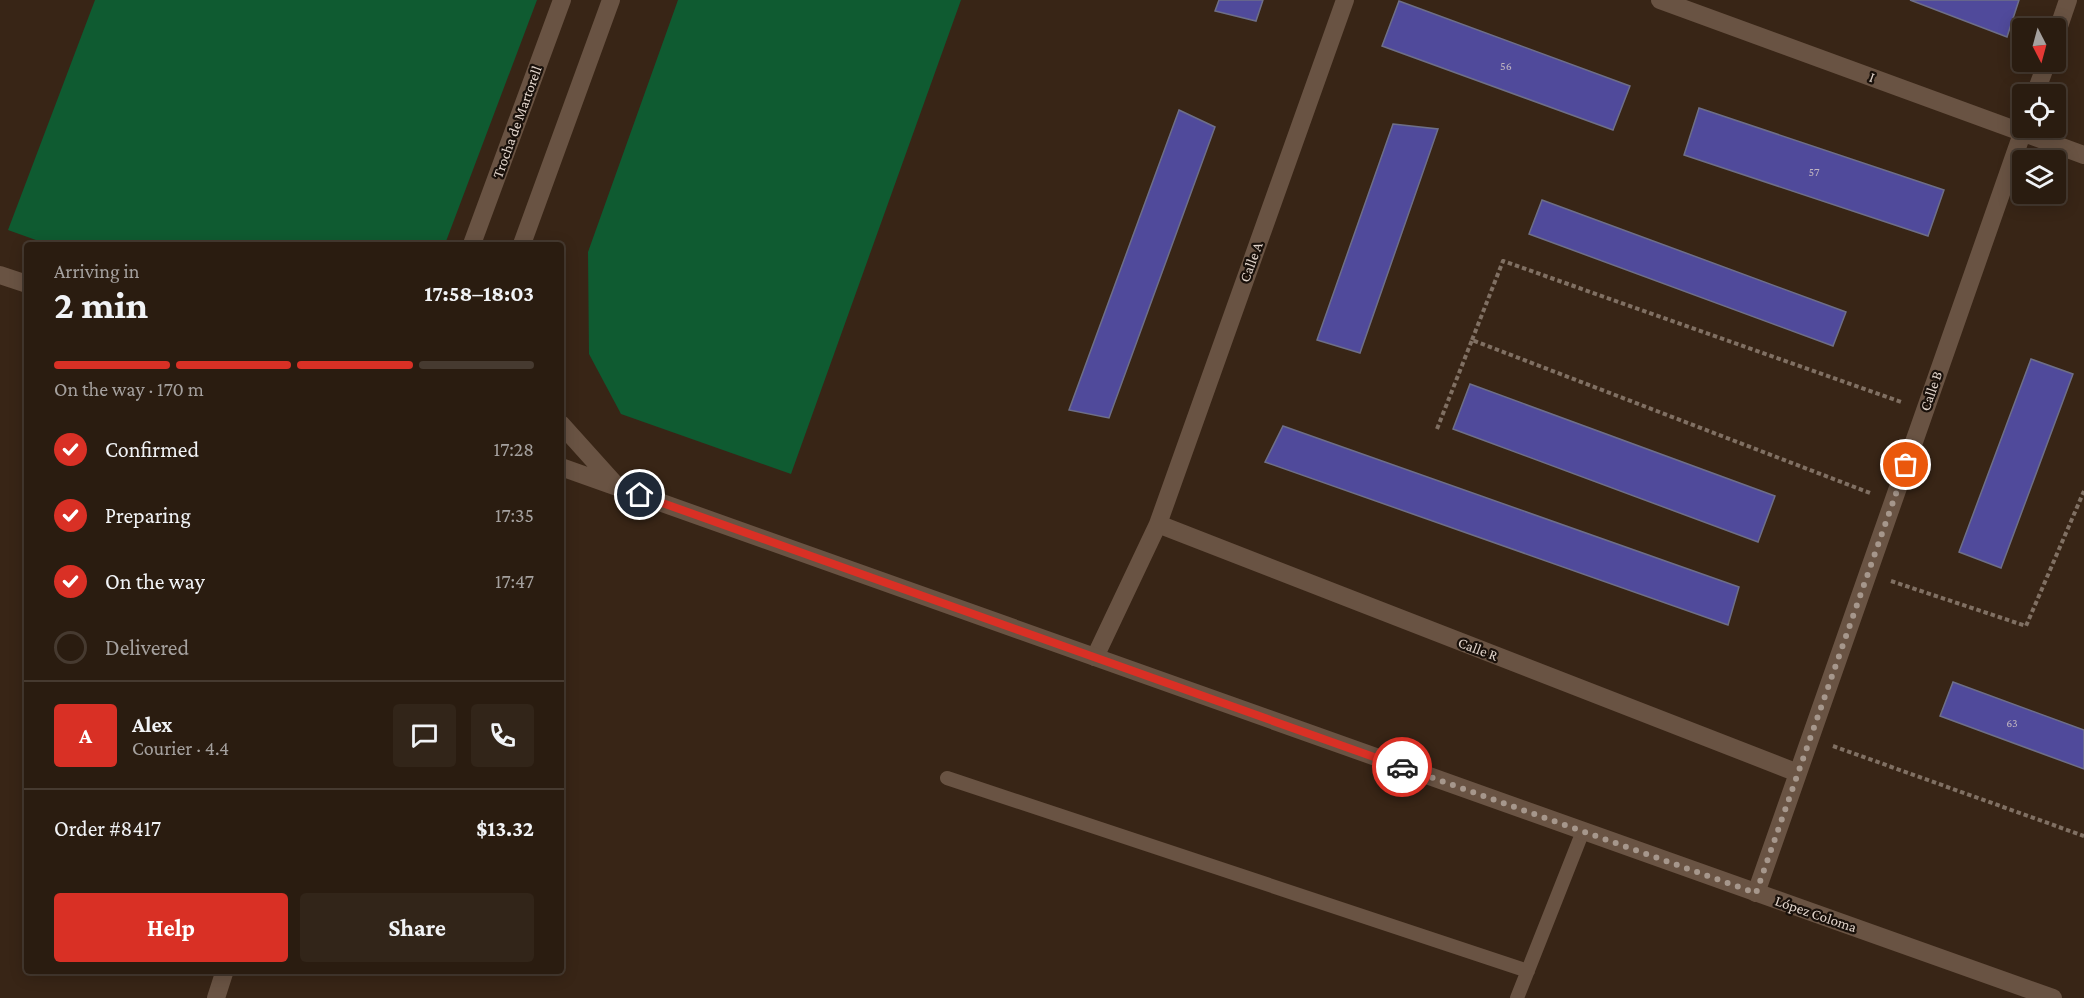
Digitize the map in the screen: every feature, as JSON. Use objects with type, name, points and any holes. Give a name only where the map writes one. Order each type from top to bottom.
[{"type":"street","name":"Trocha de Martorell","points":[[473,242],[562,0]]},
{"type":"street","points":[[523,242],[611,0]]},
{"type":"street","name":"Calle A","points":[[1095,657],[1158,524],[1344,0]]},
{"type":"street","name":"I","points":[[1660,0],[2012,126]]},
{"type":"street","points":[[2062,18],[2068,0]]},
{"type":"street","name":"Calle B","points":[[1756,893],[2020,138]]},
{"type":"street","name":"I","points":[[2043,138],[2084,155]]},
{"type":"street","points":[[0,275],[24,283]]},
{"type":"street","points":[[564,427],[619,488]]},
{"type":"street","name":"López Coloma","points":[[564,468],[2053,998]]},
{"type":"street","name":"Calle R","points":[[1158,524],[1798,773]]},
{"type":"street","points":[[216,998],[224,974]]},
{"type":"lane","points":[[947,778],[1528,971]]},
{"type":"lane","points":[[1517,998],[1583,831]]},
{"type":"path","points":[[1437,429],[1503,261],[1925,410]]},
{"type":"path","points":[[1472,340],[1893,502]]},
{"type":"path","points":[[1868,573],[2026,626],[2084,491]]},
{"type":"path","points":[[1810,737],[2084,836]]},
{"type":"green space","points":[[95,0],[537,0],[446,242],[41,242],[8,230]]},
{"type":"green space","points":[[678,0],[961,0],[791,474],[621,414],[589,354],[588,252]]},
{"type":"building","points":[[1219,0],[1263,0],[1256,21],[1215,11]]},
{"type":"building","points":[[1910,0],[2019,0],[2007,37]]},
{"type":"building","points":[[1399,1],[1630,86],[1613,130],[1382,46]]},
{"type":"building","points":[[1699,108],[1944,190],[1928,236],[1684,155]]},
{"type":"building","points":[[1179,110],[1215,127],[1109,418],[1069,410]]},
{"type":"building","points":[[1393,124],[1438,129],[1360,353],[1317,340]]},
{"type":"building","points":[[1542,200],[1846,312],[1833,346],[1529,234]]},
{"type":"building","points":[[2031,359],[2073,374],[2001,568],[1959,552]]},
{"type":"building","points":[[1470,384],[1775,496],[1758,542],[1453,429]]},
{"type":"building","points":[[1283,426],[1739,587],[1728,625],[1265,462]]},
{"type":"building","points":[[1953,682],[2084,730],[2084,769],[1940,716]]},
{"type":"way so far","points":[[1402,767],[1756,893],[1906,465]]},
{"type":"route","points":[[640,495],[1402,767]]}]
